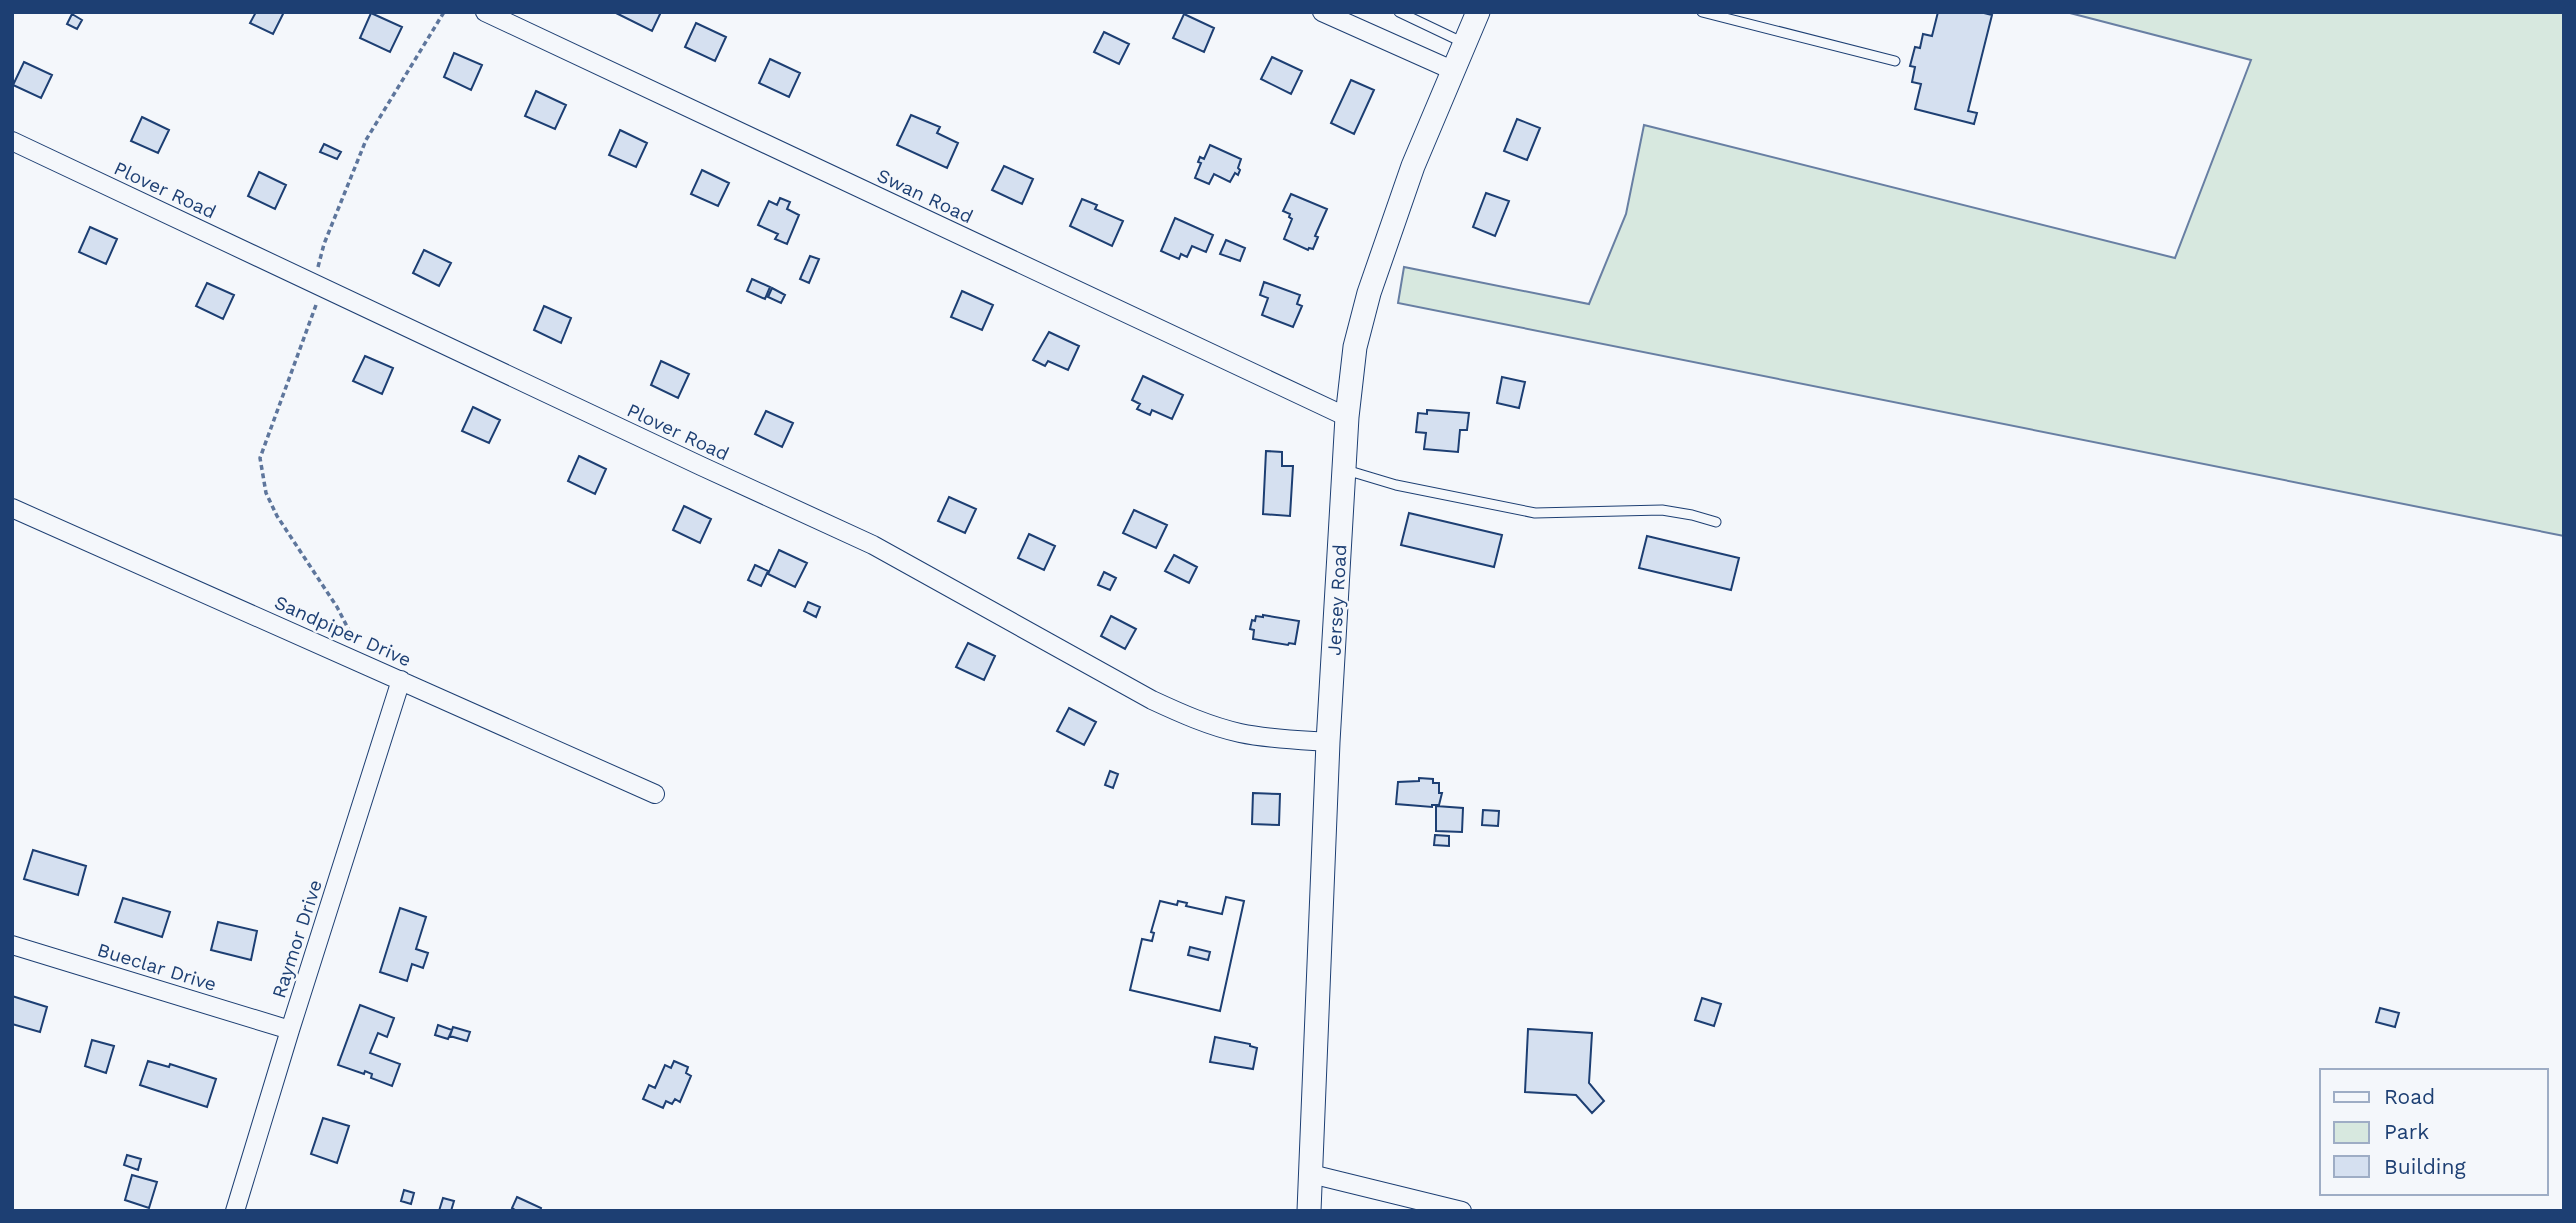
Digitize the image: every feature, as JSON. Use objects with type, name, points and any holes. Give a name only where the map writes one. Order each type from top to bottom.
[{"type":"street","name":"Swan Road","points":[[485,12],[1347,417]]},
{"type":"street","points":[[1322,12],[1452,71]]},
{"type":"street","name":"Jersey Road","points":[[1309,1211],[1328,742],[1347,417],[1355,347],[1369,293],[1413,166],[1478,12]]},
{"type":"street","name":"Plover Road","points":[[12,141],[701,467],[873,545],[1152,700],[1182,714],[1237,732],[1262,737],[1328,742]]},
{"type":"street","name":"Sandpiper Drive","points":[[12,508],[655,794]]},
{"type":"street","name":"Raymor Drive","points":[[235,1211],[401,680]]},
{"type":"street","name":"Bueclar Drive","points":[[12,945],[290,1030]]},
{"type":"street","points":[[1311,1174],[1462,1211]]},
{"type":"lane","points":[[1399,12],[1464,43]]},
{"type":"lane","points":[[1702,12],[1895,61]]},
{"type":"lane","points":[[1344,470],[1396,485],[1535,513],[1662,510],[1716,522]]},
{"type":"path","points":[[366,664],[337,607],[277,516],[266,493],[260,458],[318,284],[324,244],[366,140],[444,12]]},
{"type":"green space","points":[[2066,12],[2564,12],[2564,536],[1398,303],[1404,267],[1589,304],[1626,214],[1644,125],[2175,258],[2251,60]]},
{"type":"building","points":[[256,12],[284,12],[273,34],[250,23]]},
{"type":"building","points":[[614,12],[661,12],[652,31]]},
{"type":"building","points":[[1938,12],[1980,12],[1992,15],[1968,111],[1977,113],[1974,124],[1915,109],[1921,84],[1912,82],[1915,67],[1910,66],[1915,47],[1920,48],[1923,34],[1932,36]]},
{"type":"building","points":[[371,13],[402,27],[390,52],[360,38]]},
{"type":"building","points":[[72,14],[82,20],[77,29],[67,24]]},
{"type":"building","points":[[1184,14],[1214,28],[1204,52],[1173,38]]},
{"type":"building","points":[[696,23],[726,37],[715,61],[685,47]]},
{"type":"building","points":[[1104,32],[1129,44],[1119,64],[1094,52]]},
{"type":"building","points":[[454,53],[482,65],[471,90],[444,77]]},
{"type":"building","points":[[1272,57],[1302,71],[1291,94],[1261,79]]},
{"type":"building","points":[[770,59],[800,73],[789,97],[759,83]]},
{"type":"building","points":[[24,62],[52,75],[41,98],[13,85]]},
{"type":"building","points":[[1351,80],[1374,90],[1354,134],[1331,123]]},
{"type":"building","points":[[536,91],[566,105],[555,129],[525,116]]},
{"type":"building","points":[[911,115],[940,127],[937,133],[958,143],[947,168],[897,145]]},
{"type":"building","points":[[142,117],[169,130],[158,153],[131,141]]},
{"type":"building","points":[[1517,119],[1540,128],[1527,160],[1504,151]]},
{"type":"building","points":[[620,130],[647,143],[636,167],[609,155]]},
{"type":"building","points":[[324,144],[341,152],[337,159],[320,152]]},
{"type":"building","points":[[1210,145],[1241,159],[1238,175],[1235,173],[1230,182],[1214,174],[1209,184],[1195,178],[1201,163],[1198,162],[1200,157],[1204,159]]},
{"type":"building","points":[[1004,166],[1033,179],[1022,204],[992,190]]},
{"type":"building","points":[[702,170],[729,183],[718,206],[691,194]]},
{"type":"building","points":[[259,172],[286,185],[275,209],[248,196]]},
{"type":"building","points":[[1486,193],[1509,201],[1495,236],[1473,227]]},
{"type":"building","points":[[1291,194],[1327,209],[1315,236],[1318,237],[1313,249],[1308,250],[1284,239],[1292,219],[1290,214],[1283,211]]},
{"type":"building","points":[[780,198],[790,202],[787,209],[799,215],[787,244],[775,239],[778,234],[758,225],[769,201],[777,205]]},
{"type":"building","points":[[1082,199],[1097,205],[1095,209],[1123,221],[1112,246],[1070,226]]},
{"type":"building","points":[[1175,218],[1213,235],[1206,252],[1192,246],[1187,257],[1181,254],[1179,259],[1161,251]]},
{"type":"building","points":[[90,227],[117,239],[106,264],[79,252]]},
{"type":"building","points":[[1226,240],[1245,248],[1240,261],[1220,254]]},
{"type":"building","points":[[424,250],[451,263],[439,286],[413,273]]},
{"type":"building","points":[[810,256],[819,259],[809,283],[800,279]]},
{"type":"building","points":[[752,279],[770,287],[765,299],[747,291]]},
{"type":"building","points":[[1264,282],[1300,295],[1297,304],[1302,306],[1293,327],[1262,315],[1268,298],[1260,295]]},
{"type":"building","points":[[207,283],[234,295],[223,319],[196,306]]},
{"type":"building","points":[[772,288],[785,295],[781,303],[768,297]]},
{"type":"building","points":[[962,291],[993,305],[982,330],[951,317]]},
{"type":"building","points":[[544,306],[571,318],[561,343],[534,330]]},
{"type":"building","points":[[1049,332],[1079,346],[1068,370],[1048,361],[1045,366],[1033,360]]},
{"type":"building","points":[[365,356],[393,368],[382,394],[353,381]]},
{"type":"building","points":[[661,361],[689,374],[678,398],[651,385]]},
{"type":"building","points":[[1143,376],[1183,395],[1172,419],[1152,410],[1150,415],[1137,409],[1140,404],[1132,400]]},
{"type":"building","points":[[1502,377],[1525,382],[1519,408],[1497,403]]},
{"type":"building","points":[[473,407],[500,420],[489,443],[462,431]]},
{"type":"building","points":[[1427,410],[1469,413],[1467,430],[1460,430],[1458,452],[1424,449],[1426,433],[1416,432],[1418,413],[1427,414]]},
{"type":"building","points":[[766,411],[793,423],[782,447],[755,434]]},
{"type":"building","points":[[1266,451],[1282,452],[1282,466],[1293,466],[1290,516],[1263,514]]},
{"type":"building","points":[[579,456],[606,469],[595,494],[568,481]]},
{"type":"building","points":[[949,497],[976,509],[965,533],[938,521]]},
{"type":"building","points":[[684,506],[711,519],[700,543],[673,530]]},
{"type":"building","points":[[1134,510],[1167,525],[1156,548],[1123,533]]},
{"type":"building","points":[[1409,513],[1502,535],[1494,567],[1401,545]]},
{"type":"building","points":[[1029,534],[1055,546],[1044,570],[1018,558]]},
{"type":"building","points":[[1647,536],[1739,558],[1731,590],[1639,568]]},
{"type":"building","points":[[779,550],[807,563],[795,587],[768,574]]},
{"type":"building","points":[[1174,555],[1197,567],[1189,583],[1165,571]]},
{"type":"building","points":[[755,565],[768,571],[761,586],[748,580]]},
{"type":"building","points":[[1104,572],[1116,578],[1110,590],[1098,585]]},
{"type":"building","points":[[808,602],[820,607],[816,617],[804,611]]},
{"type":"building","points":[[1111,616],[1136,629],[1125,649],[1101,636]]},
{"type":"building","points":[[1256,616],[1299,621],[1295,644],[1253,639],[1254,630],[1250,629],[1252,620],[1255,621]]},
{"type":"building","points":[[968,643],[995,656],[984,680],[956,667]]},
{"type":"building","points":[[1069,708],[1096,722],[1084,745],[1057,731]]},
{"type":"building","points":[[1110,771],[1118,774],[1113,788],[1105,785]]},
{"type":"building","points":[[1419,778],[1433,779],[1433,783],[1439,783],[1439,793],[1442,793],[1439,805],[1432,807],[1396,804],[1398,782],[1419,781]]},
{"type":"building","points":[[1253,793],[1280,794],[1279,825],[1252,824]]},
{"type":"building","points":[[1436,806],[1463,808],[1462,832],[1436,831]]},
{"type":"building","points":[[1483,810],[1499,811],[1498,826],[1482,825]]},
{"type":"building","points":[[1435,835],[1449,836],[1449,846],[1434,845]]},
{"type":"building","points":[[33,850],[86,866],[78,895],[24,879]]},
{"type":"building","points":[[1226,897],[1244,901],[1220,1011],[1130,990],[1142,939],[1152,941],[1154,933],[1151,932],[1160,901],[1177,905],[1178,901],[1187,903],[1186,906],[1222,914]],"holes":[[[1190,947],[1210,952],[1208,960],[1188,955]]]},
{"type":"building","points":[[1226,897],[1244,901],[1220,1011],[1130,990],[1142,939],[1152,941],[1154,933],[1151,932],[1160,901],[1177,905],[1178,901],[1187,903],[1186,906],[1222,914]]},
{"type":"building","points":[[123,898],[170,912],[162,937],[115,922]]},
{"type":"building","points":[[400,908],[426,917],[416,949],[428,953],[423,968],[412,964],[407,981],[380,972]]},
{"type":"building","points":[[218,922],[257,931],[251,960],[211,950]]},
{"type":"building","points":[[12,996],[47,1007],[40,1032],[12,1024]]},
{"type":"building","points":[[1702,998],[1721,1004],[1714,1026],[1695,1020]]},
{"type":"building","points":[[360,1005],[394,1018],[387,1037],[378,1033],[370,1053],[400,1064],[392,1086],[371,1078],[372,1074],[365,1071],[364,1074],[338,1065]]},
{"type":"building","points":[[2380,1008],[2399,1013],[2395,1027],[2376,1022]]},
{"type":"building","points":[[438,1025],[452,1030],[448,1039],[435,1035]]},
{"type":"building","points":[[453,1027],[470,1032],[467,1041],[450,1036]]},
{"type":"building","points":[[1528,1029],[1592,1033],[1589,1083],[1604,1101],[1592,1113],[1576,1095],[1525,1092]]},
{"type":"building","points":[[1215,1037],[1257,1048],[1253,1069],[1210,1062]]},
{"type":"building","points":[[92,1040],[114,1046],[106,1073],[85,1066]]},
{"type":"building","points":[[148,1061],[169,1067],[170,1064],[216,1079],[207,1107],[140,1085]]},
{"type":"building","points":[[674,1061],[688,1067],[686,1073],[691,1076],[680,1102],[675,1099],[672,1104],[666,1101],[663,1108],[643,1099],[649,1085],[655,1088],[665,1065],[671,1068]]},
{"type":"building","points":[[323,1118],[349,1126],[337,1163],[311,1154]]},
{"type":"building","points":[[127,1155],[141,1159],[138,1170],[124,1165]]},
{"type":"building","points":[[132,1175],[157,1182],[149,1208],[125,1200]]},
{"type":"building","points":[[404,1190],[414,1193],[411,1204],[401,1201]]},
{"type":"building","points":[[517,1197],[541,1208],[540,1211],[517,1211],[512,1208]]},
{"type":"building","points":[[443,1198],[454,1201],[451,1211],[439,1211]]}]
